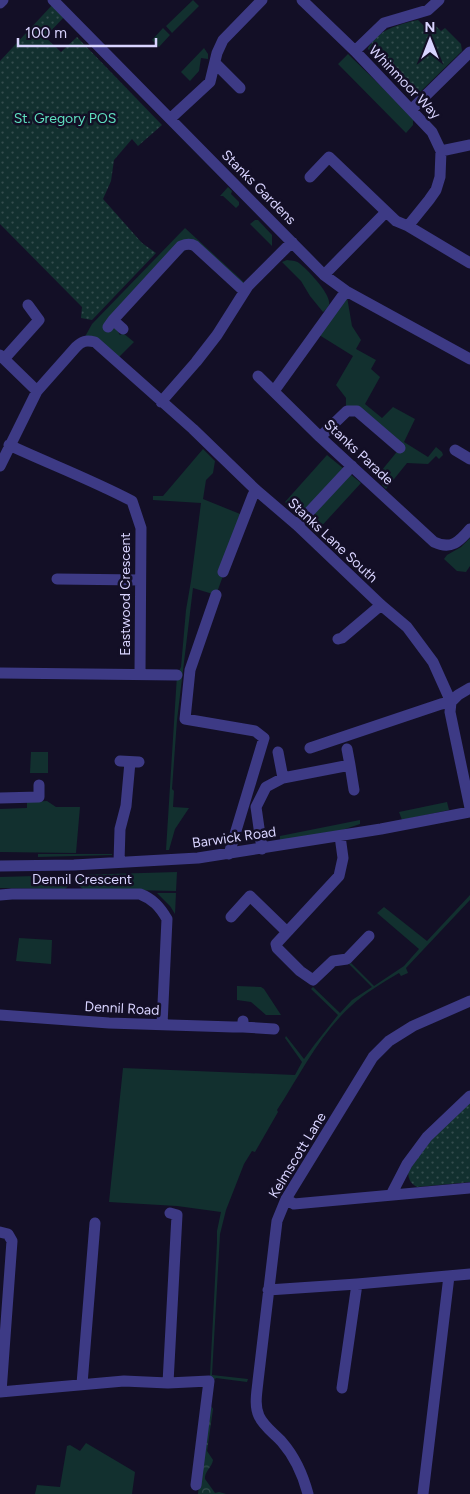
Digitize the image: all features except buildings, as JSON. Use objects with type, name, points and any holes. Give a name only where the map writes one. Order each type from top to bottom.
[{"type":"street","points":[[0,3],[3,0]]},
{"type":"street","name":"Stanks Gardens","points":[[53,0],[324,275],[346,292],[470,359]]},
{"type":"street","points":[[171,118],[210,82],[217,53],[223,40],[262,0]]},
{"type":"street","name":"Whinmoor Way","points":[[302,0],[355,51],[432,132],[441,151]]},
{"type":"street","points":[[355,51],[384,23],[428,10],[439,0]]},
{"type":"street","points":[[411,110],[470,52]]},
{"type":"street","points":[[215,63],[240,88]]},
{"type":"street","points":[[408,226],[436,190],[440,177],[441,151],[470,145]]},
{"type":"street","points":[[310,177],[329,157],[396,221],[408,226],[470,263]]},
{"type":"street","points":[[324,275],[386,212]]},
{"type":"street","points":[[161,402],[217,335],[244,291],[292,242]]},
{"type":"street","points":[[123,328],[110,324],[181,246],[186,244],[195,246],[244,291]]},
{"type":"street","points":[[274,391],[346,292]]},
{"type":"street","points":[[0,466],[37,391],[2,357],[39,320],[28,306]]},
{"type":"street","name":"Stanks Lane South","points":[[37,391],[76,347],[88,340],[94,342],[192,429],[256,490],[297,525],[381,605],[407,627],[434,662],[451,702],[450,712],[470,810]]},
{"type":"street","name":"Stanks Parade","points":[[258,376],[320,437],[434,542],[444,546],[455,544],[470,529]]},
{"type":"street","points":[[320,437],[347,411],[357,411],[400,448]]},
{"type":"street","name":"Eastwood Crescent","points":[[9,445],[58,468],[99,484],[132,501],[141,528],[140,674]]},
{"type":"street","points":[[455,450],[470,459]]},
{"type":"street","points":[[297,525],[352,466]]},
{"type":"street","points":[[223,572],[256,490]]},
{"type":"street","points":[[57,579],[140,580]]},
{"type":"street","points":[[216,595],[190,670],[185,719],[255,731],[264,738],[229,854]]},
{"type":"street","points":[[338,639],[342,638],[381,605]]},
{"type":"street","points":[[0,673],[177,675]]},
{"type":"street","points":[[310,748],[451,702],[458,694],[470,688]]},
{"type":"street","points":[[347,749],[354,790]]},
{"type":"street","points":[[278,752],[283,778]]},
{"type":"street","points":[[120,862],[120,829],[126,806],[130,761]]},
{"type":"street","points":[[262,849],[256,807],[266,787],[283,778],[350,765]]},
{"type":"street","points":[[0,798],[39,797],[39,785]]},
{"type":"street","name":"Barwick Road","points":[[0,866],[74,865],[198,858],[432,820],[470,810]]},
{"type":"street","points":[[340,836],[343,858],[339,876],[286,931],[276,944],[277,948],[300,971],[313,980],[333,961],[347,959],[369,936]]},
{"type":"street","name":"Dennil Crescent","points":[[0,896],[12,894],[140,894],[149,897],[160,908],[167,919],[162,1025]]},
{"type":"street","points":[[231,917],[250,896],[286,931]]},
{"type":"street","name":"Kelmscott Lane","points":[[308,1494],[294,1457],[282,1441],[262,1422],[257,1408],[276,1221],[286,1199],[373,1057],[389,1041],[413,1026],[470,1001]]},
{"type":"street","name":"Dennil Road","points":[[0,1015],[162,1025],[243,1024],[274,1029]]},
{"type":"street","points":[[391,1195],[407,1164],[427,1137],[470,1096]]},
{"type":"street","points":[[286,1199],[294,1204],[470,1188]]},
{"type":"street","points":[[168,1383],[177,1215],[170,1213]]},
{"type":"street","points":[[82,1384],[94,1223]]},
{"type":"street","points":[[0,1232],[8,1234],[12,1241],[0,1392],[124,1381],[168,1383],[208,1381],[196,1484]]},
{"type":"street","points":[[268,1290],[470,1274]]},
{"type":"street","points":[[423,1494],[449,1276]]},
{"type":"street","points":[[342,1388],[357,1284]]},
{"type":"green space","points":[[193,0],[199,6],[172,33],[166,26]]},
{"type":"green space","name":"St. Gregory POS","points":[[55,2],[67,14],[45,37],[61,52],[77,37],[162,125],[138,146],[132,139],[114,160],[111,181],[103,199],[142,243],[156,253],[92,320],[81,318],[82,307],[0,224],[0,61]]},
{"type":"green space","points":[[418,20],[429,31],[435,25],[441,31],[445,28],[461,44],[462,51],[418,94],[414,94],[393,77],[368,49],[377,37],[389,29]]},
{"type":"green space","points":[[163,28],[170,35],[159,47],[152,40]]},
{"type":"green space","points":[[204,48],[208,54],[208,59],[201,58],[199,71],[190,81],[181,72]]},
{"type":"green space","points":[[348,54],[415,119],[413,125],[406,133],[338,64]]},
{"type":"green space","points":[[228,187],[232,191],[231,194],[239,202],[236,208],[223,196],[220,196]]},
{"type":"green space","points":[[258,220],[272,235],[272,246],[250,224]]},
{"type":"green space","points":[[185,228],[248,286],[244,291],[191,244],[112,322],[120,335],[123,333],[134,342],[116,360],[101,347],[82,342],[92,324]]},
{"type":"green space","points":[[287,260],[299,263],[323,289],[327,295],[329,305],[323,312],[301,281],[282,262]]},
{"type":"green space","points":[[346,291],[352,326],[361,340],[356,349],[376,360],[371,369],[380,377],[365,404],[382,418],[393,407],[415,419],[404,442],[428,457],[436,447],[443,455],[439,459],[436,456],[428,464],[407,463],[386,489],[382,485],[388,476],[382,470],[400,448],[346,407],[346,398],[336,385],[353,356],[316,333]]},
{"type":"green space","points":[[203,449],[215,461],[213,473],[206,480],[203,499],[245,516],[216,595],[193,588],[177,720],[172,789],[174,791],[173,807],[189,808],[175,829],[169,850],[166,850],[177,675],[181,667],[186,610],[201,503],[153,500],[153,496],[163,496]]},
{"type":"green space","points":[[327,455],[361,483],[317,531],[285,502]]},
{"type":"green space","points":[[470,538],[470,566],[466,572],[457,571],[444,559]]},
{"type":"green space","points":[[31,752],[48,752],[48,773],[30,773]]},
{"type":"green space","points":[[47,801],[56,807],[80,807],[76,853],[0,852],[0,809],[27,808],[27,802]]},
{"type":"green space","points":[[447,802],[449,810],[402,820],[399,812]]},
{"type":"green space","points":[[360,820],[360,824],[339,831],[280,841],[280,836]]},
{"type":"green space","points":[[38,854],[112,854],[112,855],[38,857]]},
{"type":"green space","points":[[177,872],[176,891],[83,889],[75,883],[75,875]]},
{"type":"green space","points":[[72,875],[72,883],[65,889],[0,888],[0,877]]},
{"type":"green space","points":[[157,893],[176,893],[175,914],[170,906]]},
{"type":"green space","points":[[470,895],[470,900],[406,968],[408,973],[401,976],[399,973],[368,992],[351,1006],[329,1030],[277,1110],[278,1112],[255,1152],[252,1151],[244,1164],[226,1210],[220,1234],[212,1375],[248,1379],[247,1382],[216,1378],[214,1380],[210,1376],[217,1231],[221,1212],[177,1206],[109,1202],[123,1068],[295,1075],[302,1062],[285,1038],[286,1036],[304,1059],[338,1015],[311,989],[313,987],[340,1013],[352,1000],[372,987],[349,964],[351,963],[374,986],[404,966],[419,949],[377,913],[384,907],[427,941]]},
{"type":"green space","points":[[19,938],[52,940],[51,964],[16,961]]},
{"type":"green space","points":[[237,986],[261,987],[281,1015],[266,1015],[251,1002],[237,1000]]},
{"type":"green space","points":[[470,1101],[470,1182],[415,1186],[410,1181],[408,1172],[431,1139]]},
{"type":"green space","points":[[211,1406],[213,1409],[207,1451],[213,1460],[205,1479],[215,1493],[226,1494],[198,1494],[204,1441]]},
{"type":"green space","points":[[86,1443],[135,1472],[132,1494],[35,1494],[37,1485],[60,1487],[67,1446],[70,1445],[80,1451]]}]
